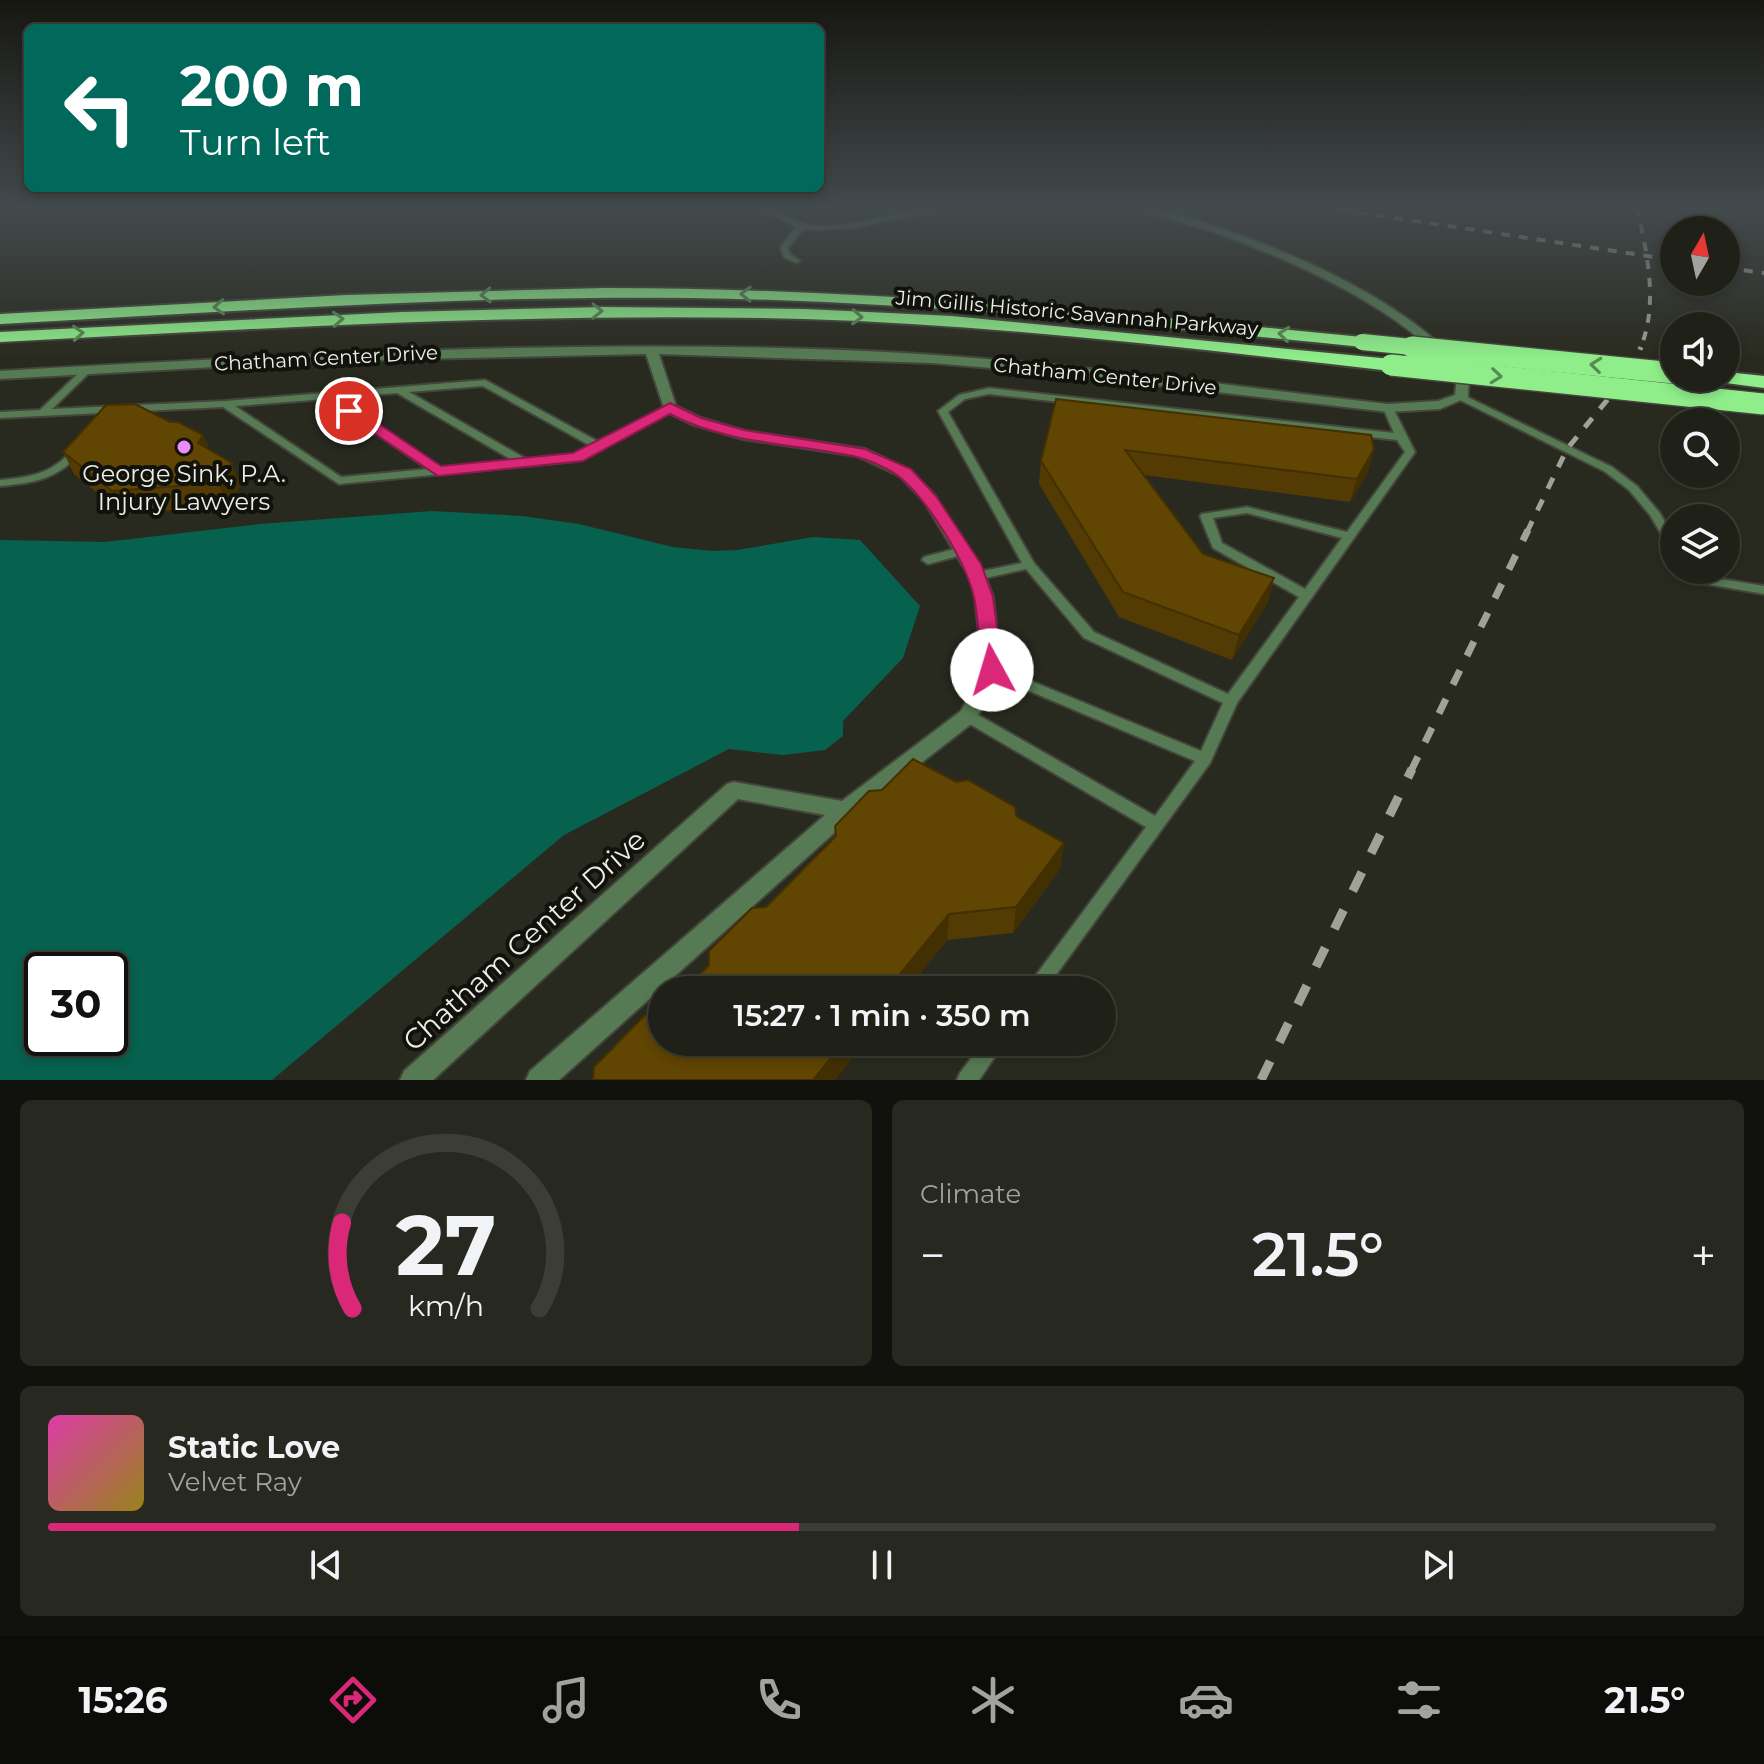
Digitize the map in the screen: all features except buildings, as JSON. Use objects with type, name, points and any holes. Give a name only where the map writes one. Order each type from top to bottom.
[{"type":"highway","name":"Jim Gillis Historic Savannah Parkway","points":[[0,319],[503,294],[707,293],[962,304],[1660,372]]},
{"type":"highway","name":"Jim Gillis Historic Savannah Parkway","points":[[0,337],[531,312],[793,313],[1050,330],[1764,404]]},
{"type":"highway","points":[[1740,380],[1764,382]]},
{"type":"street","points":[[1289,257],[1364,296],[1448,356],[1463,376],[1461,397]]},
{"type":"street","points":[[539,1080],[845,810],[968,716],[992,670],[984,597],[977,576],[930,499],[905,473],[860,452],[743,435],[696,421],[670,408],[651,349]]},
{"type":"street","name":"Chatham Center Drive","points":[[0,375],[442,352],[651,349],[869,355],[963,362],[1388,408],[1440,405],[1461,397]]},
{"type":"street","name":"Chatham Center Drive","points":[[413,1080],[734,790],[845,810]]},
{"type":"lane","points":[[791,257],[796,261]]},
{"type":"lane","points":[[43,413],[87,370]]},
{"type":"lane","points":[[0,415],[225,404],[485,383],[599,446]]},
{"type":"lane","points":[[398,390],[526,463]]},
{"type":"lane","points":[[1231,701],[1089,635],[1029,565],[943,411],[962,397],[989,391],[1401,437]]},
{"type":"lane","points":[[327,395],[438,471]]},
{"type":"lane","points":[[1461,397],[1608,469],[1633,488],[1660,524]]},
{"type":"lane","points":[[225,404],[339,481],[577,458],[670,408]]},
{"type":"lane","points":[[1044,976],[1205,759],[1231,701],[1410,452],[1388,408]]},
{"type":"lane","points":[[109,419],[119,409]]},
{"type":"lane","points":[[0,483],[52,474],[68,463],[88,439]]},
{"type":"lane","points":[[1307,596],[1217,545],[1206,516],[1247,510],[1350,536]]},
{"type":"lane","points":[[928,560],[962,551]]},
{"type":"lane","points":[[977,576],[1029,565]]},
{"type":"lane","points":[[1728,584],[1764,590]]},
{"type":"lane","points":[[992,670],[1205,759]]},
{"type":"lane","points":[[968,716],[1157,825]]},
{"type":"lane","points":[[967,1080],[985,1056]]},
{"type":"water","points":[[432,511],[522,516],[579,524],[673,547],[712,551],[737,550],[813,537],[860,540],[920,606],[903,658],[843,721],[843,736],[825,750],[783,755],[729,749],[564,835],[272,1080],[0,1080],[0,540],[105,542],[260,524]]},
{"type":"railway","points":[[1640,349],[1649,315],[1646,257]]},
{"type":"railway","points":[[1740,270],[1764,273]]},
{"type":"railway","points":[[1527,532],[1567,449],[1631,371],[1641,347]]},
{"type":"railway","points":[[1411,771],[1528,530]]},
{"type":"railway","points":[[1261,1080],[1412,769]]},
{"type":"place","name":"George Sink, P.A. Injury Lawyers","points":[[184,447]]},
{"type":"route","points":[[349,411],[438,471],[577,458],[670,408],[696,421],[743,435],[860,452],[905,473],[930,499],[971,564],[984,597],[992,670]]}]
